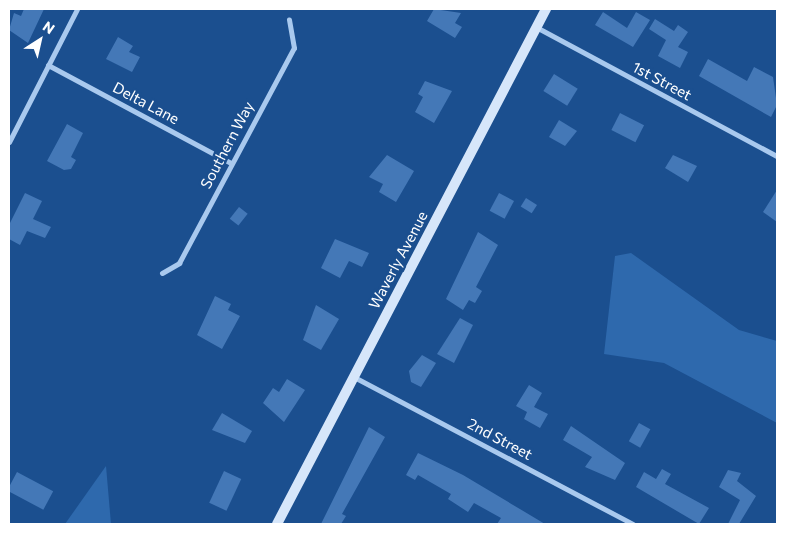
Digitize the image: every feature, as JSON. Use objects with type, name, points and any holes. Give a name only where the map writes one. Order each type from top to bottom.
[{"type":"street","points":[[9,142],[78,9]]},
{"type":"street","name":"Waverly Avenue","points":[[276,524],[546,9]]},
{"type":"street","name":"Southern Way","points":[[162,273],[179,263],[294,48],[289,19]]},
{"type":"street","name":"1st Street","points":[[536,27],[777,156]]},
{"type":"street","name":"Delta Lane","points":[[48,65],[231,163]]},
{"type":"street","name":"2nd Street","points":[[354,377],[633,524]]},
{"type":"shaded area","points":[[631,253],[739,330],[777,341],[777,423],[664,363],[604,354],[615,256]]},
{"type":"shaded area","points":[[106,466],[111,524],[65,524]]},
{"type":"building","points":[[24,9],[44,9],[28,43],[9,30],[14,13],[21,16]]},
{"type":"building","points":[[434,9],[461,13],[455,23],[462,27],[455,38],[427,21]]},
{"type":"building","points":[[603,12],[627,28],[636,12],[650,20],[633,47],[595,25]]},
{"type":"building","points":[[655,19],[674,31],[678,25],[688,32],[678,47],[688,52],[680,68],[658,56],[666,40],[649,29]]},
{"type":"building","points":[[118,37],[133,46],[129,52],[140,57],[132,72],[106,59]]},
{"type":"building","points":[[708,59],[747,81],[754,67],[773,77],[777,105],[771,117],[699,76]]},
{"type":"building","points":[[554,74],[578,89],[567,106],[543,91]]},
{"type":"building","points":[[425,81],[452,91],[434,123],[415,112],[423,97],[418,94]]},
{"type":"building","points":[[620,113],[644,125],[635,142],[611,130]]},
{"type":"building","points":[[559,120],[577,131],[565,146],[549,137]]},
{"type":"building","points":[[67,124],[83,133],[71,157],[76,160],[71,169],[64,170],[47,161]]},
{"type":"building","points":[[387,155],[414,171],[396,202],[379,192],[383,184],[369,177]]},
{"type":"building","points":[[673,155],[697,166],[688,182],[665,168]]},
{"type":"building","points":[[777,190],[777,222],[763,212]]},
{"type":"building","points":[[25,193],[42,201],[33,219],[51,227],[45,238],[27,231],[20,245],[9,239],[9,225]]},
{"type":"building","points":[[499,193],[514,201],[505,219],[490,211]]},
{"type":"building","points":[[526,198],[537,205],[532,213],[521,206]]},
{"type":"building","points":[[239,207],[248,214],[238,226],[230,219]]},
{"type":"building","points":[[478,232],[498,245],[476,287],[482,291],[475,303],[469,300],[463,310],[446,299]]},
{"type":"building","points":[[335,239],[369,253],[362,267],[349,261],[340,278],[321,268]]},
{"type":"building","points":[[215,296],[231,304],[228,310],[240,316],[222,349],[197,335]]},
{"type":"building","points":[[316,305],[339,319],[321,350],[303,340]]},
{"type":"building","points":[[460,318],[473,325],[454,363],[437,354]]},
{"type":"building","points":[[422,355],[436,363],[421,387],[411,382],[409,371]]},
{"type":"building","points":[[287,379],[305,390],[284,422],[263,403],[273,388],[279,392]]},
{"type":"building","points":[[529,385],[542,393],[534,407],[548,414],[540,428],[524,419],[527,412],[516,406]]},
{"type":"building","points":[[222,413],[252,431],[245,443],[212,430]]},
{"type":"building","points":[[639,423],[650,429],[640,448],[629,441]]},
{"type":"building","points":[[571,426],[625,463],[615,480],[585,467],[592,457],[563,440]]},
{"type":"building","points":[[369,427],[385,437],[342,514],[346,516],[341,524],[321,524]]},
{"type":"building","points":[[418,453],[463,475],[545,524],[497,524],[501,518],[474,503],[468,512],[448,499],[451,494],[418,475],[415,480],[406,475]]},
{"type":"building","points":[[662,469],[671,474],[665,484],[709,508],[699,524],[636,487],[644,472],[656,479]]},
{"type":"building","points":[[728,470],[741,473],[737,481],[756,496],[739,524],[728,524],[740,500],[719,487]]},
{"type":"building","points":[[224,471],[241,479],[226,511],[209,503]]},
{"type":"building","points":[[17,472],[53,491],[43,510],[9,492],[9,487]]}]
